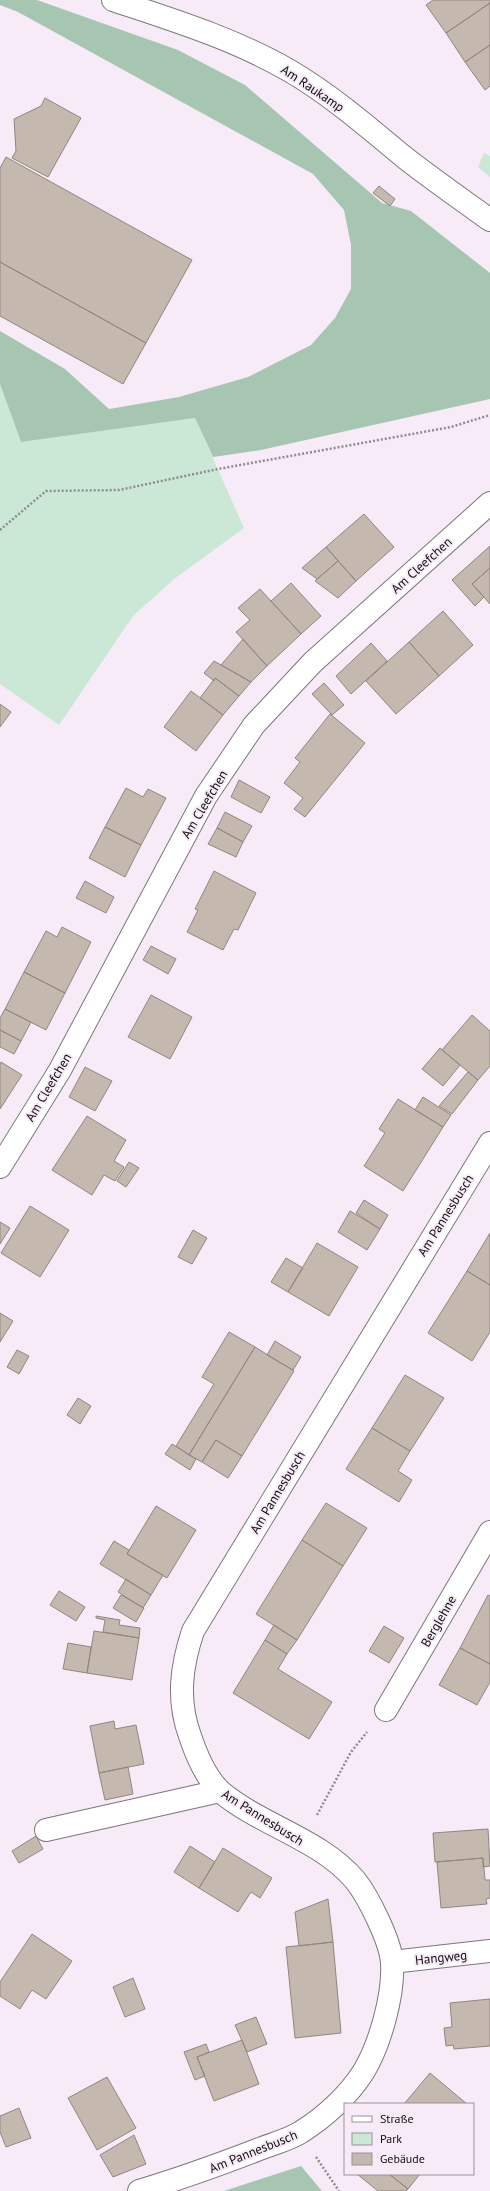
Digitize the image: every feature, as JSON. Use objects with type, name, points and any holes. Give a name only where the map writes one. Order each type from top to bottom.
[{"type":"street","name":"Am Raukamp","points":[[113,0],[223,39],[261,55],[291,72],[323,93],[425,173],[490,220]]},
{"type":"street","name":"Am Cleefchen","points":[[0,1167],[60,1070],[206,796],[254,725],[312,662],[490,503]]},
{"type":"street","name":"Am Pannesbusch","points":[[139,2191],[194,2174],[300,2133],[339,2102],[364,2070],[380,2033],[390,1996],[392,1962],[378,1917],[355,1880],[333,1859],[244,1807],[220,1791],[198,1758],[184,1720],[181,1685],[184,1658],[193,1631],[490,1143]]},
{"type":"street","name":"Berglehne","points":[[386,1710],[490,1532]]},
{"type":"street","points":[[46,1830],[220,1791]]},
{"type":"street","name":"Hangweg","points":[[392,1962],[490,1951]]},
{"type":"path","points":[[0,530],[46,491],[119,490],[218,469],[451,427],[490,415]]},
{"type":"path","points":[[314,1821],[351,1752]]},
{"type":"path","points":[[300,2133],[339,2191]]},
{"type":"green space","points":[[0,0],[37,0],[178,50],[245,85],[382,203],[411,211],[490,273],[490,399],[261,450],[213,457],[195,418],[21,442],[0,384],[0,331],[65,369],[109,409],[179,397],[248,377],[311,345],[335,318],[351,289],[351,245],[344,210],[313,174],[18,12],[0,5]]},
{"type":"green space","points":[[484,153],[490,156],[490,177],[478,167]]},
{"type":"green space","points":[[0,384],[21,442],[195,418],[244,528],[174,579],[133,616],[59,725],[0,684]]},
{"type":"green space","points":[[301,2166],[322,2191],[224,2191]]},
{"type":"building","points":[[433,0],[490,0],[490,3],[446,33],[426,5]]},
{"type":"building","points":[[490,3],[490,45],[465,62],[446,33]]},
{"type":"building","points":[[490,45],[490,86],[485,90],[465,62]]},
{"type":"building","points":[[45,98],[81,118],[48,177],[12,158],[16,151],[14,119],[41,106]]},
{"type":"building","points":[[6,157],[192,260],[146,343],[0,262],[0,168]]},
{"type":"building","points":[[379,186],[395,199],[390,206],[373,193]]},
{"type":"building","points":[[0,262],[146,343],[123,384],[0,316]]},
{"type":"building","points":[[364,514],[394,547],[356,581],[326,547]]},
{"type":"building","points":[[490,546],[490,568],[472,584],[484,597],[475,606],[452,580]]},
{"type":"building","points":[[326,547],[338,561],[317,579],[302,568]]},
{"type":"building","points":[[338,561],[356,581],[338,598],[315,581]]},
{"type":"building","points":[[490,568],[490,604],[472,584]]},
{"type":"building","points":[[291,583],[321,616],[301,634],[271,601]]},
{"type":"building","points":[[260,589],[301,634],[267,666],[236,632],[250,620],[238,608]]},
{"type":"building","points":[[443,611],[473,645],[439,676],[409,642]]},
{"type":"building","points":[[243,639],[267,666],[251,682],[221,665]]},
{"type":"building","points":[[409,642],[439,676],[396,714],[366,681]]},
{"type":"building","points":[[371,643],[387,661],[351,694],[336,676]]},
{"type":"building","points":[[214,661],[251,682],[239,696],[215,678],[214,681],[204,673]]},
{"type":"building","points":[[215,678],[239,696],[223,715],[200,698]]},
{"type":"building","points":[[324,683],[344,705],[332,715],[312,694]]},
{"type":"building","points":[[191,691],[223,715],[196,751],[164,727]]},
{"type":"building","points":[[0,704],[11,712],[0,727]]},
{"type":"building","points":[[330,714],[365,743],[305,817],[294,809],[303,798],[284,783],[300,762],[295,758]]},
{"type":"building","points":[[239,780],[270,797],[261,813],[231,797]]},
{"type":"building","points":[[126,788],[143,797],[148,789],[166,798],[141,845],[105,827]]},
{"type":"building","points":[[225,812],[252,826],[243,842],[217,828]]},
{"type":"building","points":[[105,827],[141,845],[125,877],[89,858]]},
{"type":"building","points":[[217,828],[243,842],[236,857],[208,844]]},
{"type":"building","points":[[214,871],[256,893],[238,930],[234,929],[223,950],[187,932],[198,910],[195,909]]},
{"type":"building","points":[[85,881],[114,897],[106,913],[76,898]]},
{"type":"building","points":[[62,927],[91,942],[65,993],[24,972],[46,931],[57,937]]},
{"type":"building","points":[[151,946],[176,959],[168,974],[143,960]]},
{"type":"building","points":[[24,972],[65,993],[46,1030],[5,1009]]},
{"type":"building","points":[[151,995],[192,1017],[170,1059],[128,1037]]},
{"type":"building","points":[[5,1009],[31,1022],[21,1041],[0,1030],[0,1018]]},
{"type":"building","points":[[472,1015],[490,1031],[490,1066],[478,1080],[442,1050]]},
{"type":"building","points":[[0,1030],[21,1041],[14,1054],[0,1047]]},
{"type":"building","points":[[440,1048],[460,1065],[443,1086],[422,1069]]},
{"type":"building","points":[[1,1062],[22,1075],[0,1109],[0,1064]]},
{"type":"building","points":[[85,1067],[112,1081],[95,1111],[69,1097]]},
{"type":"building","points":[[468,1072],[478,1080],[452,1114],[439,1106]]},
{"type":"building","points":[[423,1097],[451,1115],[443,1127],[415,1110]]},
{"type":"building","points":[[398,1099],[443,1127],[403,1191],[364,1166],[385,1133],[379,1129]]},
{"type":"building","points":[[87,1116],[126,1140],[114,1161],[124,1167],[115,1181],[104,1175],[92,1195],[52,1170]]},
{"type":"building","points":[[129,1162],[139,1168],[126,1187],[117,1181]]},
{"type":"building","points":[[364,1200],[388,1215],[380,1229],[356,1213]]},
{"type":"building","points":[[30,1206],[69,1230],[40,1277],[1,1253]]},
{"type":"building","points":[[350,1211],[380,1229],[367,1250],[338,1232]]},
{"type":"building","points":[[0,1222],[10,1228],[0,1244]]},
{"type":"building","points":[[193,1230],[207,1238],[192,1264],[178,1257]]},
{"type":"building","points":[[490,1233],[490,1285],[467,1271]]},
{"type":"building","points":[[317,1243],[358,1267],[329,1316],[288,1292]]},
{"type":"building","points":[[286,1258],[303,1268],[288,1292],[271,1282]]},
{"type":"building","points":[[467,1271],[490,1285],[490,1332],[472,1361],[428,1333]]},
{"type":"building","points":[[0,1313],[13,1321],[0,1342]]},
{"type":"building","points":[[229,1332],[255,1347],[189,1455],[176,1446],[214,1384],[202,1377]]},
{"type":"building","points":[[275,1341],[301,1357],[293,1370],[267,1355]]},
{"type":"building","points":[[255,1347],[294,1371],[242,1456],[216,1440],[202,1462],[189,1455]]},
{"type":"building","points":[[17,1350],[29,1356],[19,1374],[7,1367]]},
{"type":"building","points":[[405,1375],[444,1398],[410,1451],[372,1428]]},
{"type":"building","points":[[78,1398],[91,1406],[80,1424],[67,1415]]},
{"type":"building","points":[[372,1428],[410,1451],[398,1471],[412,1480],[399,1502],[346,1469]]},
{"type":"building","points":[[216,1440],[242,1456],[228,1478],[202,1462]]},
{"type":"building","points":[[172,1444],[196,1459],[190,1470],[165,1454]]},
{"type":"building","points":[[326,1503],[367,1528],[343,1566],[302,1540]]},
{"type":"building","points":[[156,1506],[196,1530],[167,1578],[127,1554]]},
{"type":"building","points":[[302,1540],[343,1566],[297,1640],[256,1614]]},
{"type":"building","points":[[114,1541],[129,1550],[127,1554],[163,1575],[151,1595],[100,1564]]},
{"type":"building","points":[[126,1579],[151,1595],[143,1608],[118,1592]]},
{"type":"building","points":[[59,1591],[85,1607],[76,1621],[50,1605]]},
{"type":"building","points":[[121,1595],[144,1608],[136,1622],[113,1608]]},
{"type":"building","points":[[488,1595],[490,1596],[490,1664],[460,1648]]},
{"type":"building","points":[[96,1616],[120,1620],[119,1625],[140,1628],[139,1638],[103,1632],[105,1620],[96,1618]]},
{"type":"building","points":[[274,1625],[297,1640],[287,1654],[265,1640]]},
{"type":"building","points":[[384,1626],[404,1638],[389,1663],[369,1651]]},
{"type":"building","points":[[94,1631],[139,1638],[132,1680],[87,1673]]},
{"type":"building","points":[[265,1640],[287,1654],[278,1669],[332,1702],[309,1739],[233,1693]]},
{"type":"building","points":[[68,1643],[91,1647],[87,1673],[63,1669]]},
{"type":"building","points":[[460,1648],[490,1664],[490,1682],[477,1705],[439,1685]]},
{"type":"building","points":[[114,1721],[115,1729],[136,1725],[144,1764],[99,1773],[90,1726]]},
{"type":"building","points":[[128,1767],[133,1794],[105,1800],[99,1773]]},
{"type":"building","points":[[488,1829],[490,1866],[483,1867],[483,1858],[435,1862],[433,1833]]},
{"type":"building","points":[[36,1836],[43,1849],[19,1863],[12,1851]]},
{"type":"building","points":[[190,1846],[215,1862],[199,1888],[174,1872]]},
{"type":"building","points":[[223,1848],[272,1878],[260,1898],[251,1892],[238,1912],[199,1888]]},
{"type":"building","points":[[483,1858],[485,1880],[490,1880],[490,1898],[486,1899],[487,1904],[441,1908],[437,1862]]},
{"type":"building","points":[[328,1899],[333,1942],[299,1946],[295,1912]]},
{"type":"building","points":[[32,1934],[72,1961],[46,1999],[32,1990],[20,2009],[0,1996],[0,1982]]},
{"type":"building","points":[[333,1942],[341,2033],[295,2038],[286,1947]]},
{"type":"building","points":[[133,1978],[145,2009],[125,2017],[113,1987]]},
{"type":"building","points":[[490,1999],[490,2046],[454,2049],[453,2045],[446,2046],[444,2028],[452,2027],[450,2003]]},
{"type":"building","points":[[256,2017],[267,2044],[247,2052],[235,2025]]},
{"type":"building","points":[[242,2040],[259,2084],[214,2101],[197,2057]]},
{"type":"building","points":[[206,2044],[209,2052],[197,2057],[205,2076],[195,2080],[184,2052]]},
{"type":"building","points":[[430,2073],[466,2103],[405,2103]]},
{"type":"building","points":[[107,2077],[136,2128],[97,2150],[68,2098]]},
{"type":"building","points":[[19,2108],[31,2138],[6,2147],[0,2132],[0,2116]]},
{"type":"building","points":[[134,2135],[146,2164],[113,2177],[100,2155]]},
{"type":"building","points":[[358,2175],[390,2175],[408,2189],[406,2191],[378,2191]]},
{"type":"building","points":[[390,2175],[419,2175],[408,2189]]}]
